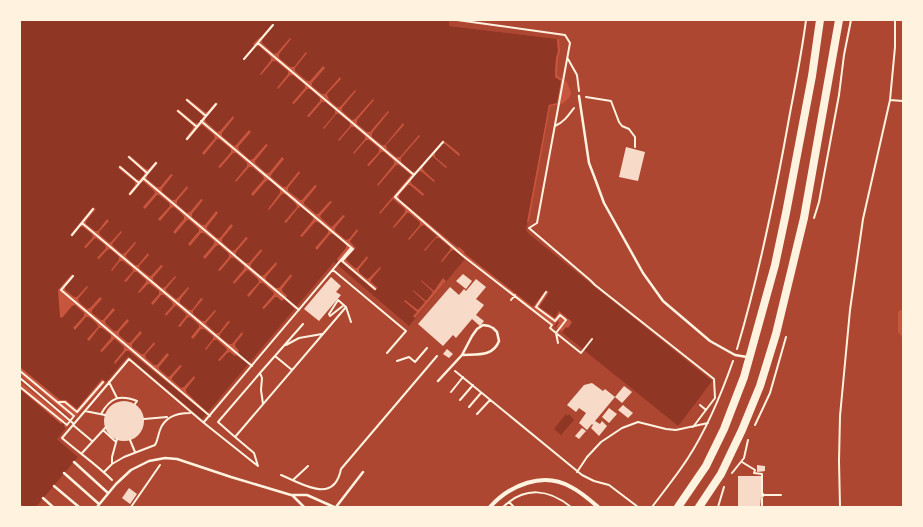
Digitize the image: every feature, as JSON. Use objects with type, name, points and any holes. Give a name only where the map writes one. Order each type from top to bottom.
[{"type":"main road","points":[[678,507],[706,466],[724,428],[750,357],[775,265],[786,213],[812,76],[820,20]]},
{"type":"main road","points":[[699,507],[721,474],[742,430],[760,386],[776,334],[804,218],[839,20]]},
{"type":"street","points":[[490,507],[498,498],[516,487],[531,482],[547,481],[570,486],[598,507]]},
{"type":"lane","points":[[579,96],[589,163],[604,203],[643,273],[663,301],[710,341],[735,355],[750,357]]},
{"type":"lane","points":[[438,381],[462,355],[477,329],[483,325],[489,326],[497,332],[499,341],[494,350],[488,353],[462,355]]},
{"type":"lane","points":[[64,473],[98,506],[116,484],[131,470],[149,461],[165,458],[177,459],[291,495],[307,495],[335,507],[363,472]]},
{"type":"lane","points":[[74,462],[108,493]]},
{"type":"lane","points":[[54,486],[78,507]]},
{"type":"lane","points":[[291,495],[304,507]]},
{"type":"lane","points":[[43,498],[53,507]]},
{"type":"path","points":[[457,20],[565,35],[570,43],[537,222],[529,228],[595,285],[714,379],[715,398],[693,426]]},
{"type":"path","points":[[652,507],[679,471],[708,423],[723,390],[735,355],[748,313],[767,232],[783,152],[806,20]]},
{"type":"path","points":[[840,507],[840,416],[850,310],[863,218],[890,100],[895,47],[895,20]]},
{"type":"path","points":[[244,59],[273,25]]},
{"type":"path","points":[[258,43],[414,175]]},
{"type":"path","points":[[579,96],[611,101],[622,126],[629,129],[636,137],[635,147]]},
{"type":"path","points":[[187,100],[206,116]]},
{"type":"path","points":[[890,100],[903,101]]},
{"type":"path","points":[[187,139],[216,104]]},
{"type":"path","points":[[178,111],[197,127]]},
{"type":"path","points":[[201,121],[351,248]]},
{"type":"path","points":[[443,142],[395,197],[463,256],[552,325],[550,328],[581,354],[592,339]]},
{"type":"path","points":[[129,157],[147,173]]},
{"type":"path","points":[[130,194],[156,163]]},
{"type":"path","points":[[120,167],[139,183]]},
{"type":"path","points":[[143,178],[299,310]]},
{"type":"path","points":[[72,235],[94,209]]},
{"type":"path","points":[[82,223],[252,366]]},
{"type":"path","points":[[204,423],[351,248]]},
{"type":"path","points":[[351,248],[353,249],[342,261],[376,289]]},
{"type":"path","points":[[333,270],[406,331],[387,353]]},
{"type":"path","points":[[73,276],[61,290],[210,416]]},
{"type":"path","points":[[546,292],[536,307],[555,321],[560,315],[566,320],[556,333],[558,343]]},
{"type":"path","points":[[511,300],[515,295]]},
{"type":"path","points":[[345,306],[330,316],[329,314],[338,300],[345,306],[351,322]]},
{"type":"path","points":[[235,437],[345,306]]},
{"type":"path","points":[[116,484],[82,453],[62,438],[129,359],[204,423],[258,466],[254,453],[218,422],[302,324]]},
{"type":"path","points":[[283,346],[299,338],[323,333]]},
{"type":"path","points":[[397,361],[409,357],[415,362],[427,348]]},
{"type":"path","points":[[275,356],[292,370]]},
{"type":"path","points":[[281,475],[317,489],[325,490],[334,485],[339,478],[341,469],[437,356]]},
{"type":"path","points":[[20,371],[74,416],[67,425],[20,387]]},
{"type":"path","points":[[455,371],[577,472],[587,478],[609,485],[638,507]]},
{"type":"path","points":[[260,373],[262,378],[261,390],[263,404]]},
{"type":"path","points":[[451,392],[463,377]]},
{"type":"path","points":[[20,378],[70,420],[92,441]]},
{"type":"path","points":[[59,402],[65,402],[77,412],[102,382]]},
{"type":"path","points":[[109,382],[117,398]]},
{"type":"path","points":[[460,400],[473,385]]},
{"type":"path","points":[[469,407],[481,392]]},
{"type":"path","points":[[101,414],[110,402],[117,398],[129,398],[137,401],[135,404]]},
{"type":"path","points":[[477,414],[490,400]]},
{"type":"path","points":[[700,405],[706,410]]},
{"type":"path","points":[[84,411],[105,415]]},
{"type":"path","points":[[144,419],[168,417],[192,412]]},
{"type":"path","points":[[104,472],[112,464],[135,452],[154,445],[157,441],[160,428],[168,417]]},
{"type":"path","points":[[577,472],[587,457],[601,442],[622,428],[638,422],[676,430],[708,423]]},
{"type":"path","points":[[82,453],[106,427]]},
{"type":"path","points":[[103,430],[117,440],[112,456],[112,464]]},
{"type":"path","points":[[130,440],[135,452]]},
{"type":"path","points":[[131,507],[165,458]]},
{"type":"path","points":[[742,462],[754,470],[754,474],[762,474],[762,507]]},
{"type":"path","points":[[293,480],[308,466]]},
{"type":"path","points":[[503,507],[509,502],[523,495],[540,492],[558,497],[570,507]]},
{"type":"path","points":[[762,495],[781,495]]},
{"type":"path","points":[[509,502],[514,507]]},
{"type":"shaded area","points":[[20,20],[449,20],[449,26],[557,39],[558,51],[555,77],[566,83],[568,93],[567,97],[559,103],[549,105],[526,230],[529,234],[712,381],[679,425],[677,425],[554,326],[465,259],[409,326],[334,262],[202,419],[128,356],[78,415],[71,415],[20,372]]},
{"type":"shaded area","points":[[449,20],[903,20],[903,310],[898,312],[898,332],[903,338],[903,507],[36,507],[78,457],[57,439],[66,428],[20,384],[20,372],[71,415],[128,356],[202,418],[334,262],[409,325],[465,259],[554,326],[677,424],[679,424],[526,230],[555,77],[557,39],[449,26]]},
{"type":"shaded area","points":[[20,384],[66,422],[64,426],[66,428],[57,439],[78,457],[36,507],[24,507],[20,504]]},
{"type":"shaded area","points":[[566,414],[568,416],[569,414],[574,420],[561,435],[554,429]]},
{"type":"pier","points":[[272,24],[274,25],[262,40],[262,43],[274,54],[277,53],[290,38],[291,39],[279,54],[279,58],[290,67],[294,67],[306,52],[307,53],[295,68],[295,71],[307,81],[310,81],[323,66],[325,68],[312,83],[312,86],[322,94],[325,94],[340,77],[341,79],[327,94],[329,100],[337,107],[340,107],[355,90],[356,91],[342,108],[342,111],[352,120],[355,119],[373,99],[374,100],[357,120],[357,124],[367,132],[370,132],[388,111],[389,112],[372,133],[372,137],[382,145],[385,145],[403,123],[404,125],[386,145],[387,149],[396,157],[400,157],[419,135],[420,136],[401,158],[401,162],[413,172],[417,171],[443,140],[460,154],[459,156],[445,144],[442,144],[435,153],[435,157],[447,167],[446,168],[432,156],[423,167],[423,170],[435,181],[434,182],[419,171],[411,180],[411,183],[424,194],[423,196],[408,185],[399,195],[399,199],[458,248],[459,247],[465,252],[464,253],[533,307],[546,290],[549,292],[539,307],[555,318],[559,311],[572,322],[568,328],[566,327],[562,332],[556,327],[559,322],[558,321],[554,326],[454,250],[451,251],[442,262],[441,261],[450,250],[450,247],[439,238],[436,238],[425,251],[424,250],[437,236],[424,225],[421,226],[409,240],[408,239],[420,225],[420,222],[407,213],[394,228],[393,227],[405,212],[405,209],[393,199],[380,214],[379,213],[411,175],[399,165],[396,165],[378,186],[377,185],[394,164],[394,161],[384,152],[381,152],[369,166],[367,165],[379,152],[379,148],[369,140],[366,140],[354,154],[353,153],[365,139],[365,136],[354,127],[351,127],[339,141],[338,140],[350,126],[350,123],[339,114],[336,114],[324,129],[323,128],[335,114],[335,110],[325,102],[322,102],[309,117],[307,116],[320,101],[320,98],[310,89],[307,89],[294,104],[292,103],[305,88],[305,85],[293,75],[290,75],[278,89],[277,88],[288,74],[288,71],[276,61],[273,61],[261,75],[260,74],[271,60],[271,57],[259,46],[256,47],[244,60],[243,59],[254,46],[253,44]]},
{"type":"pier","points":[[557,39],[559,39],[560,51],[557,76],[567,82],[571,93],[569,98],[562,104],[550,106],[529,221],[527,222],[549,105],[557,103],[561,81],[555,77],[558,51]]},
{"type":"pier","points":[[187,98],[205,112],[207,112],[216,102],[218,104],[205,119],[206,122],[217,132],[220,131],[233,116],[234,118],[222,133],[222,136],[234,146],[249,130],[251,132],[238,147],[239,150],[250,160],[253,159],[266,144],[268,145],[255,161],[255,163],[266,173],[269,173],[282,157],[284,159],[271,177],[283,187],[286,187],[299,171],[300,173],[288,188],[288,191],[300,200],[302,200],[315,185],[317,186],[304,204],[318,214],[330,201],[332,202],[320,216],[331,227],[343,215],[345,216],[335,228],[335,231],[346,240],[349,239],[357,229],[358,231],[350,241],[356,248],[346,259],[355,268],[357,268],[367,256],[368,258],[359,269],[359,272],[367,279],[380,267],[381,268],[371,280],[371,282],[378,288],[375,291],[341,262],[338,265],[336,264],[338,261],[337,259],[346,248],[346,245],[333,234],[330,234],[317,250],[315,248],[328,233],[328,230],[318,222],[315,222],[302,237],[300,236],[313,220],[313,217],[301,207],[298,208],[286,223],[284,222],[297,207],[296,204],[285,194],[282,194],[269,210],[268,209],[280,193],[280,190],[269,180],[266,181],[253,196],[251,194],[264,179],[263,176],[252,167],[249,167],[236,182],[235,181],[247,166],[247,163],[236,153],[233,153],[220,168],[218,167],[231,152],[231,149],[219,139],[217,139],[204,155],[202,153],[215,138],[214,135],[202,125],[187,141],[185,139],[193,126],[176,111],[178,109],[195,123],[198,123],[203,117],[185,100]]},
{"type":"pier","points":[[129,155],[146,169],[149,169],[156,161],[158,163],[147,176],[147,179],[157,187],[160,187],[171,174],[173,175],[162,189],[162,192],[172,200],[175,200],[187,186],[188,188],[177,201],[177,204],[187,213],[190,212],[201,199],[203,200],[192,214],[192,217],[202,225],[205,225],[216,211],[218,213],[207,229],[217,238],[220,238],[231,224],[233,226],[222,239],[222,242],[232,251],[235,250],[246,237],[248,238],[236,252],[236,255],[246,263],[249,263],[261,249],[262,251],[251,264],[251,267],[261,276],[264,275],[276,262],[277,264],[266,277],[266,280],[276,288],[279,288],[291,274],[292,276],[282,291],[287,296],[286,298],[297,307],[295,309],[284,299],[282,301],[275,297],[264,309],[262,308],[274,294],[263,283],[260,283],[249,297],[247,295],[259,282],[258,279],[248,270],[234,284],[233,282],[244,269],[244,266],[234,258],[231,258],[220,271],[218,270],[229,257],[229,254],[219,245],[216,246],[205,259],[203,257],[214,244],[214,241],[204,233],[201,233],[190,246],[188,244],[199,229],[189,220],[187,220],[175,234],[173,232],[184,219],[184,216],[174,207],[171,208],[160,221],[158,219],[170,206],[169,203],[159,195],[157,195],[145,209],[143,207],[155,193],[144,182],[142,182],[130,196],[128,194],[135,185],[135,182],[118,168],[120,165],[137,180],[144,175],[144,172],[127,157]]},
{"type":"pier","points":[[93,207],[96,209],[86,221],[86,224],[95,231],[98,231],[107,219],[109,221],[99,232],[100,235],[109,243],[121,231],[122,232],[112,244],[122,254],[125,253],[135,242],[136,243],[126,257],[135,265],[138,265],[148,253],[149,255],[139,266],[140,269],[151,276],[161,265],[163,266],[153,278],[153,280],[162,288],[165,287],[175,276],[176,277],[166,291],[176,299],[188,287],[189,288],[180,300],[180,303],[189,310],[192,310],[201,298],[203,299],[193,311],[193,314],[202,321],[205,321],[215,310],[216,311],[206,323],[216,333],[219,333],[228,321],[230,322],[220,334],[220,337],[229,344],[232,344],[242,332],[243,334],[235,346],[239,351],[238,353],[249,363],[248,364],[230,352],[227,353],[220,361],[218,360],[227,350],[226,348],[217,340],[214,340],[206,350],[205,349],[213,339],[213,336],[204,329],[201,329],[193,339],[191,337],[199,325],[190,317],[187,318],[180,327],[178,326],[186,314],[177,306],[175,306],[166,316],[165,314],[173,305],[172,302],[164,295],[161,295],[153,305],[151,303],[159,294],[159,291],[148,284],[139,293],[138,292],[146,280],[137,272],[134,272],[126,282],[124,281],[133,271],[132,268],[123,261],[120,261],[112,271],[111,270],[119,260],[119,257],[110,249],[107,250],[99,259],[97,258],[106,248],[105,245],[96,238],[86,248],[84,247],[93,237],[92,234],[83,227],[80,227],[72,237],[70,235]]},
{"type":"pier","points":[[72,274],[74,276],[65,287],[65,290],[74,297],[77,297],[87,286],[88,287],[78,299],[79,302],[87,309],[90,308],[100,297],[102,299],[92,310],[92,313],[103,320],[113,308],[115,310],[105,321],[106,324],[114,331],[117,331],[127,319],[129,321],[119,332],[119,335],[128,343],[131,342],[140,331],[142,333],[132,344],[132,347],[141,354],[144,354],[154,342],[155,344],[145,355],[146,358],[154,365],[157,365],[167,353],[169,355],[159,369],[168,377],[180,365],[182,366],[172,378],[172,380],[181,388],[184,387],[194,376],[195,378],[186,389],[186,392],[207,412],[206,414],[129,351],[126,351],[115,364],[114,362],[124,350],[124,347],[115,339],[102,352],[100,351],[111,338],[111,335],[102,328],[99,328],[89,341],[87,339],[98,327],[97,324],[89,317],[86,317],[75,330],[73,328],[84,316],[84,313],[75,305],[72,306],[62,318],[60,317],[58,290]]},
{"type":"pier","points":[[443,278],[446,281],[415,318],[413,316],[417,312],[404,301],[405,300],[418,310],[425,302],[413,290],[426,301],[433,292],[421,280],[434,291]]},
{"type":"pier","points":[[20,367],[60,400],[66,400],[77,409],[102,379],[106,382],[76,417],[74,415],[71,417],[20,375]]},
{"type":"pier","points":[[20,382],[67,420],[68,422],[66,425],[68,426],[66,428],[64,426],[66,422],[64,421],[61,424],[20,389]]},
{"type":"building","points":[[626,147],[645,152],[638,181],[619,177]]},
{"type":"building","points":[[463,274],[472,281],[466,289],[456,281]]},
{"type":"building","points":[[331,277],[341,286],[336,292],[341,295],[319,321],[304,309]]},
{"type":"building","points":[[476,279],[486,287],[476,299],[484,305],[476,315],[484,321],[480,326],[472,319],[456,338],[453,335],[443,346],[418,324],[450,287],[459,295],[464,289],[466,291]]},
{"type":"building","points":[[447,349],[453,354],[449,358],[443,354]]},
{"type":"building","points":[[592,383],[603,391],[605,389],[615,397],[595,421],[600,424],[602,421],[607,426],[599,436],[591,428],[593,425],[592,424],[587,430],[579,423],[586,413],[579,408],[576,412],[567,405],[584,385]]},
{"type":"building","points":[[624,386],[632,392],[622,403],[615,397]]},
{"type":"building","points":[[120,401],[128,401],[135,404],[141,410],[144,421],[141,432],[135,438],[128,441],[120,441],[113,438],[107,432],[104,425],[104,417],[107,410],[113,404]]},
{"type":"building","points":[[623,405],[633,413],[628,418],[618,410]]},
{"type":"building","points":[[609,408],[617,414],[609,423],[602,417]]},
{"type":"building","points":[[582,428],[586,431],[579,439],[575,436]]},
{"type":"building","points":[[757,465],[765,466],[765,471],[757,472]]},
{"type":"building","points":[[738,476],[761,476],[761,493],[764,493],[764,497],[761,497],[760,507],[738,507]]},
{"type":"building","points":[[129,488],[137,494],[130,504],[122,498]]}]
